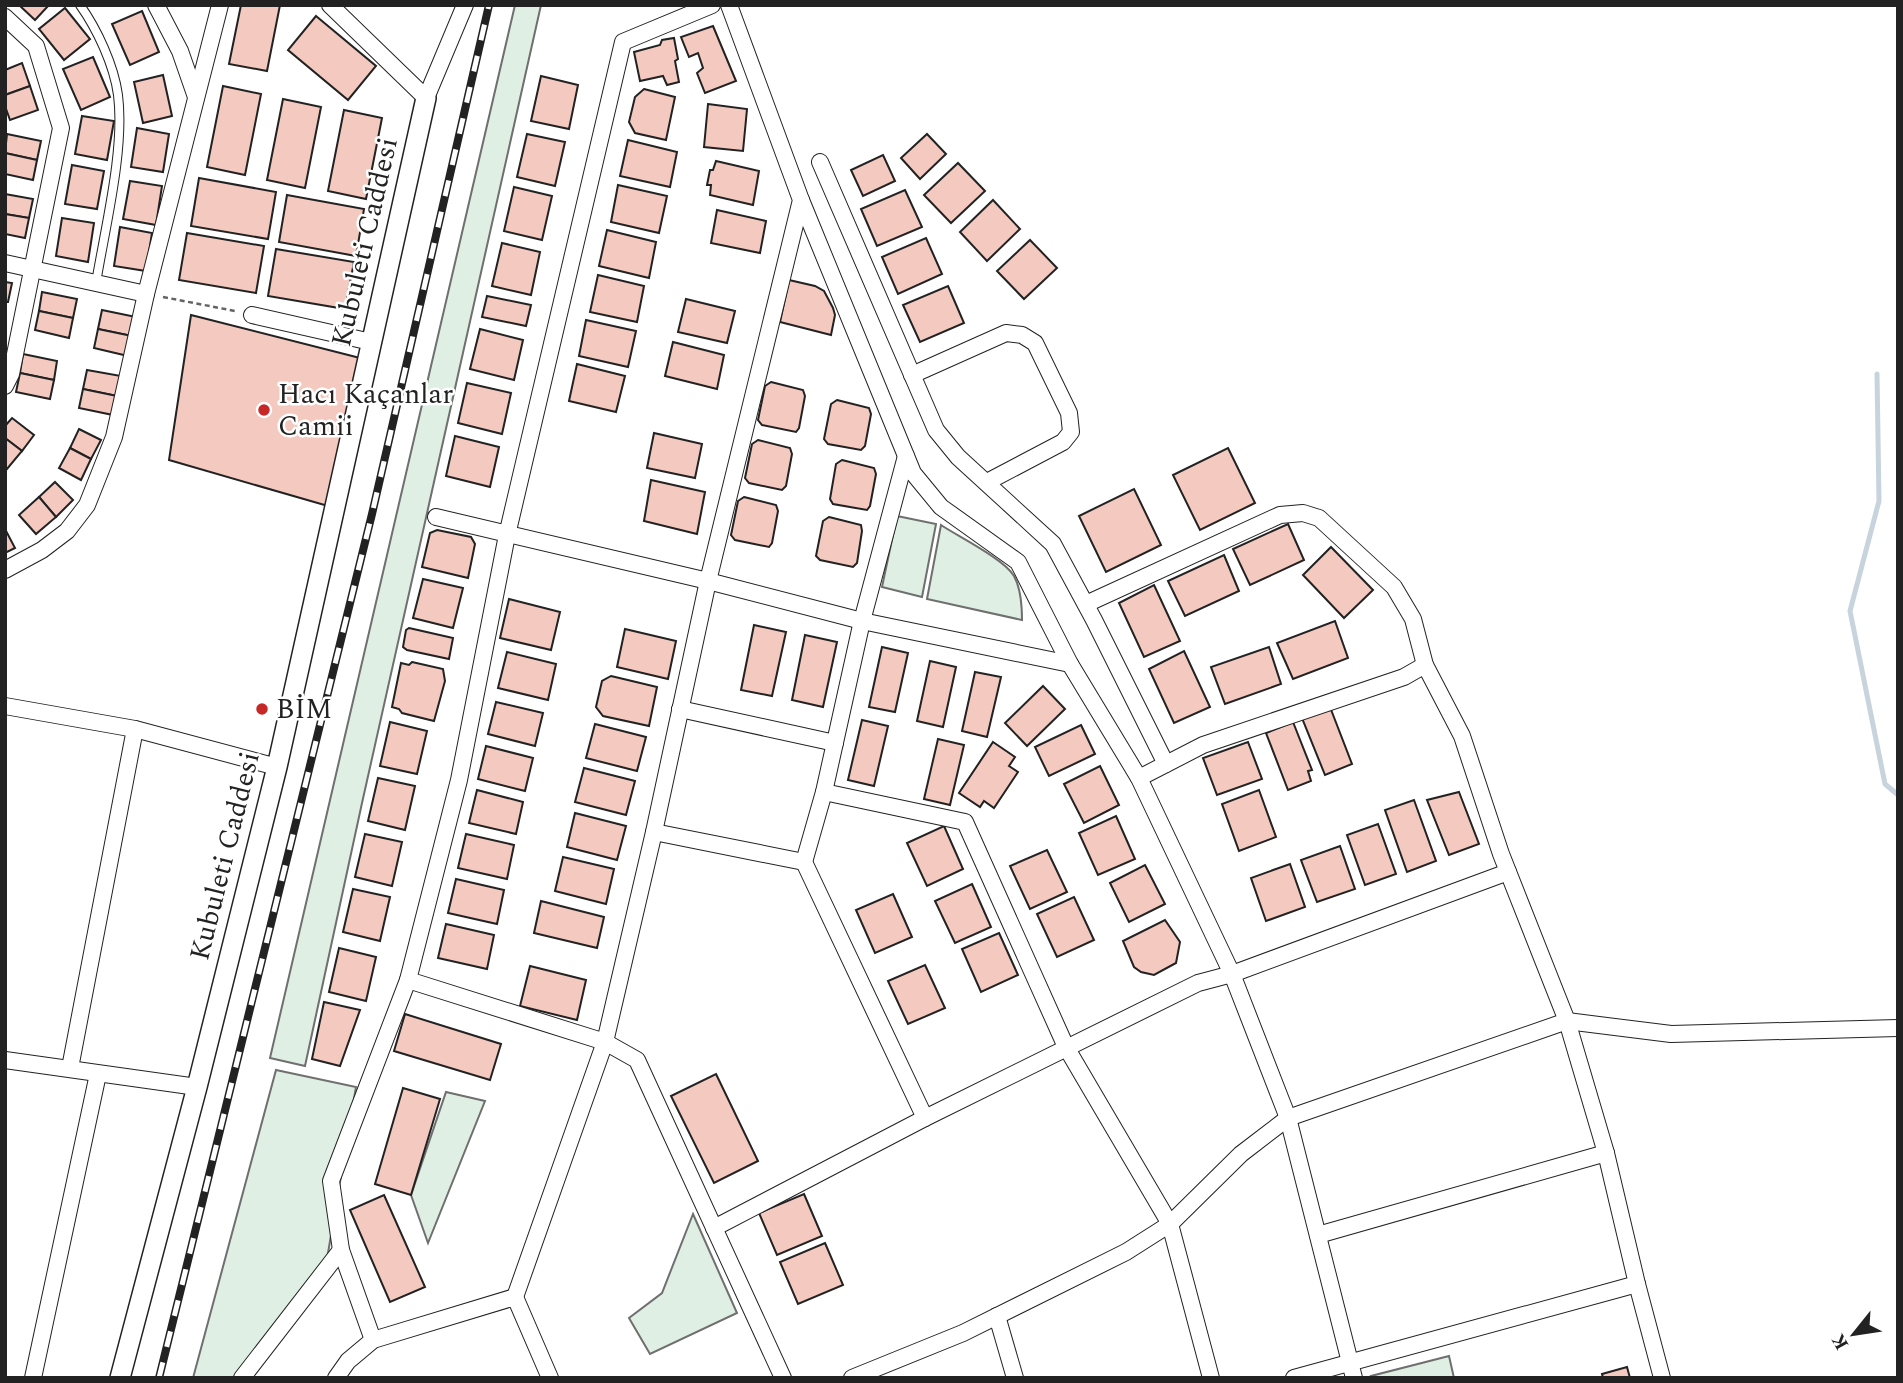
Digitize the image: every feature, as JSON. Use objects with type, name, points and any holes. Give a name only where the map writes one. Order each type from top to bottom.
[{"type":"street","points":[[156,5],[180,51],[196,97]]},
{"type":"street","points":[[5,570],[42,551],[67,531],[87,505],[114,438],[146,294],[220,5]]},
{"type":"street","points":[[330,5],[426,98],[465,5]]},
{"type":"street","points":[[373,1339],[341,1250],[331,1181],[408,980],[459,780],[507,535],[623,42],[712,5]]},
{"type":"street","points":[[729,5],[801,200],[913,474],[942,507],[1018,562],[1070,664],[1139,778],[1232,974],[1288,1118],[1352,1370]]},
{"type":"street","points":[[5,17],[36,46],[61,128],[11,374],[5,386]]},
{"type":"street","name":"Kubuleti Caddesi","points":[[120,1378],[197,1087],[276,767],[426,98]]},
{"type":"street","points":[[820,162],[936,430],[958,457],[1053,544],[1166,764]]},
{"type":"street","points":[[550,1378],[515,1297],[604,1042],[654,831],[708,581],[801,200]]},
{"type":"street","points":[[5,263],[146,294]]},
{"type":"street","points":[[252,315],[371,342]]},
{"type":"street","points":[[912,375],[1006,333],[1022,335],[1035,343],[1069,413],[1071,432],[1063,442],[987,482]]},
{"type":"street","points":[[906,456],[862,621],[824,792],[804,862],[925,1118]]},
{"type":"street","points":[[1086,604],[1280,515],[1303,513],[1319,518],[1394,587],[1413,620],[1425,665],[1462,736],[1508,872],[1567,1021],[1606,1153],[1661,1378]]},
{"type":"street","points":[[436,517],[708,581],[862,621],[1070,664]]},
{"type":"street","points":[[1139,778],[1203,745],[1404,677],[1425,665]]},
{"type":"street","points":[[5,706],[135,729],[276,767]]},
{"type":"street","points":[[680,709],[835,743]]},
{"type":"street","points":[[70,1068],[135,729]]},
{"type":"street","points":[[824,792],[965,822],[1066,1048],[1170,1224],[1211,1378]]},
{"type":"street","points":[[654,831],[804,862]]},
{"type":"street","points":[[714,1228],[925,1118],[1198,983],[1232,974],[1508,872]]},
{"type":"street","points":[[408,980],[604,1042],[637,1060],[783,1378]]},
{"type":"street","points":[[852,1378],[963,1333],[1126,1252],[1170,1224],[1241,1154],[1288,1118],[1567,1021],[1671,1034],[1898,1028]]},
{"type":"street","points":[[5,1060],[197,1087]]},
{"type":"street","points":[[33,1378],[98,1074]]},
{"type":"street","points":[[1318,1236],[1606,1153]]},
{"type":"street","points":[[242,1378],[341,1250]]},
{"type":"street","points":[[1294,1378],[1352,1370],[1637,1284]]},
{"type":"street","points":[[336,1378],[348,1361],[373,1339],[515,1297]]},
{"type":"street","points":[[997,1316],[1015,1378]]},
{"type":"lane","points":[[80,5],[101,43],[118,92],[116,159],[96,283]]},
{"type":"path","points":[[146,294],[252,315]]},
{"type":"green space","points":[[515,5],[541,5],[305,1066],[270,1058]]},
{"type":"green space","points":[[897,516],[936,524],[922,597],[882,587]]},
{"type":"green space","points":[[941,525],[1009,569],[1018,587],[1022,620],[927,599]]},
{"type":"green space","points":[[276,1070],[356,1087],[327,1259],[237,1378],[193,1378]]},
{"type":"green space","points":[[446,1092],[485,1101],[428,1243],[411,1195]]},
{"type":"green space","points":[[693,1214],[737,1313],[650,1354],[629,1318],[662,1293]]},
{"type":"green space","points":[[1449,1356],[1454,1378],[1371,1376]]},
{"type":"building","points":[[19,5],[49,5],[35,20]]},
{"type":"building","points":[[241,5],[280,5],[267,71],[229,64]]},
{"type":"building","points":[[65,8],[90,39],[64,60],[39,29]]},
{"type":"building","points":[[142,11],[159,52],[130,65],[112,24]]},
{"type":"building","points":[[316,16],[376,66],[348,100],[288,50]]},
{"type":"building","points":[[713,26],[736,81],[705,93],[697,73],[703,68],[698,53],[689,57],[681,37]]},
{"type":"building","points":[[674,38],[679,82],[667,85],[663,76],[640,81],[634,52]]},
{"type":"building","points":[[93,57],[110,97],[81,110],[63,69]]},
{"type":"building","points":[[22,63],[30,86],[5,95],[5,70]]},
{"type":"building","points":[[163,75],[172,116],[143,123],[134,82]]},
{"type":"building","points":[[541,76],[578,85],[569,129],[531,121]]},
{"type":"building","points":[[30,86],[38,110],[10,120],[5,106],[5,95]]},
{"type":"building","points":[[223,86],[261,94],[245,175],[207,167]]},
{"type":"building","points":[[644,89],[675,97],[666,140],[635,133],[629,122],[635,97]]},
{"type":"building","points":[[283,99],[321,107],[305,188],[267,180]]},
{"type":"building","points":[[708,104],[747,109],[743,151],[704,147]]},
{"type":"building","points":[[344,110],[382,118],[366,199],[328,191]]},
{"type":"building","points":[[82,116],[114,121],[107,160],[75,154]]},
{"type":"building","points":[[137,128],[169,134],[163,172],[131,167]]},
{"type":"building","points":[[7,134],[41,141],[37,160],[5,153]]},
{"type":"building","points":[[527,134],[565,142],[555,186],[517,177]]},
{"type":"building","points":[[927,134],[946,154],[920,179],[901,158]]},
{"type":"building","points":[[628,140],[677,152],[670,187],[620,176]]},
{"type":"building","points":[[5,153],[37,160],[33,180],[5,174]]},
{"type":"building","points":[[883,155],[895,181],[863,196],[851,170]]},
{"type":"building","points":[[716,161],[759,171],[753,205],[710,195],[711,185],[707,185],[710,170],[713,170]]},
{"type":"building","points":[[958,163],[985,191],[951,223],[924,195]]},
{"type":"building","points":[[72,165],[104,171],[97,209],[65,204]]},
{"type":"building","points":[[199,178],[276,192],[268,239],[191,226]]},
{"type":"building","points":[[130,181],[162,186],[156,225],[123,219]]},
{"type":"building","points":[[618,185],[667,196],[659,233],[611,222]]},
{"type":"building","points":[[514,187],[552,196],[542,240],[504,231]]},
{"type":"building","points":[[905,190],[922,227],[877,246],[861,209]]},
{"type":"building","points":[[5,194],[33,199],[29,218],[5,214]]},
{"type":"building","points":[[287,195],[364,209],[356,256],[279,242]]},
{"type":"building","points":[[993,200],[1020,229],[987,261],[960,232]]},
{"type":"building","points":[[717,210],[766,221],[760,253],[711,243]]},
{"type":"building","points":[[5,214],[29,218],[25,238],[5,234]]},
{"type":"building","points":[[62,218],[94,223],[88,262],[56,256]]},
{"type":"building","points":[[120,227],[152,233],[146,271],[114,266]]},
{"type":"building","points":[[607,230],[656,242],[649,278],[599,266]]},
{"type":"building","points":[[187,233],[264,246],[256,293],[179,280]]},
{"type":"building","points":[[926,238],[942,274],[898,294],[882,257]]},
{"type":"building","points":[[1030,240],[1057,268],[1024,299],[997,271]]},
{"type":"building","points":[[502,243],[540,252],[531,295],[492,286]]},
{"type":"building","points":[[276,249],[354,262],[345,309],[268,296]]},
{"type":"building","points":[[598,275],[644,286],[637,322],[590,312]]},
{"type":"building","points":[[789,280],[824,291],[835,315],[831,335],[780,322]]},
{"type":"building","points":[[5,282],[12,283],[8,302],[5,302]]},
{"type":"building","points":[[948,286],[964,323],[920,342],[903,305]]},
{"type":"building","points":[[42,292],[77,299],[73,318],[39,311]]},
{"type":"building","points":[[487,296],[531,305],[526,326],[482,317]]},
{"type":"building","points":[[686,299],[735,311],[727,343],[678,332]]},
{"type":"building","points":[[102,310],[136,317],[132,336],[98,329]]},
{"type":"building","points":[[39,311],[73,318],[69,338],[35,330]]},
{"type":"building","name":"Hacı Kaçanlar Camii","points":[[191,315],[364,359],[328,506],[169,460]]},
{"type":"building","points":[[586,320],[636,331],[628,367],[579,356]]},
{"type":"building","points":[[98,329],[132,336],[128,356],[94,348]]},
{"type":"building","points":[[480,329],[523,340],[514,380],[470,369]]},
{"type":"building","points":[[673,342],[724,355],[717,389],[665,376]]},
{"type":"building","points":[[23,354],[57,361],[54,380],[20,373]]},
{"type":"building","points":[[577,364],[625,376],[616,412],[569,401]]},
{"type":"building","points":[[87,370],[121,376],[117,396],[83,389]]},
{"type":"building","points":[[20,373],[54,380],[50,399],[16,392]]},
{"type":"building","points":[[771,382],[803,390],[805,396],[796,432],[762,425],[758,420],[765,386]]},
{"type":"building","points":[[467,383],[511,393],[502,434],[458,423]]},
{"type":"building","points":[[83,389],[117,396],[113,415],[79,408]]},
{"type":"building","points":[[837,400],[869,408],[871,414],[865,446],[861,450],[828,444],[824,439],[831,404]]},
{"type":"building","points":[[12,418],[34,435],[22,451],[5,438],[5,426]]},
{"type":"building","points":[[79,429],[101,440],[91,459],[70,448]]},
{"type":"building","points":[[654,433],[702,444],[695,478],[647,468]]},
{"type":"building","points":[[455,436],[499,447],[490,487],[446,476]]},
{"type":"building","points":[[5,438],[22,451],[7,469],[5,468]]},
{"type":"building","points":[[758,440],[790,448],[792,454],[786,486],[782,490],[749,483],[745,478],[752,444]]},
{"type":"building","points":[[70,448],[91,459],[81,480],[59,468]]},
{"type":"building","points":[[1228,448],[1255,503],[1200,530],[1173,475]]},
{"type":"building","points":[[842,460],[874,468],[876,474],[867,510],[833,504],[830,499],[836,464]]},
{"type":"building","points":[[651,480],[705,492],[697,534],[644,521]]},
{"type":"building","points":[[55,482],[73,500],[56,517],[39,497]]},
{"type":"building","points":[[1134,489],[1161,545],[1106,572],[1079,516]]},
{"type":"building","points":[[39,497],[56,517],[36,534],[19,515]]},
{"type":"building","points":[[744,497],[776,505],[778,511],[769,547],[735,540],[731,535],[738,501]]},
{"type":"building","points":[[829,517],[861,525],[857,563],[853,567],[820,560],[816,556],[823,521]]},
{"type":"building","points":[[1288,524],[1304,560],[1250,585],[1233,549]]},
{"type":"building","points":[[5,529],[15,548],[5,553]]},
{"type":"building","points":[[437,530],[471,537],[475,544],[468,578],[422,567],[430,533]]},
{"type":"building","points":[[1331,547],[1373,590],[1344,618],[1303,575]]},
{"type":"building","points":[[1224,555],[1239,591],[1185,616],[1168,581]]},
{"type":"building","points":[[423,579],[463,588],[453,628],[413,618]]},
{"type":"building","points":[[1154,585],[1180,641],[1144,657],[1119,603]]},
{"type":"building","points":[[509,599],[560,612],[551,650],[500,638]]},
{"type":"building","points":[[1335,621],[1348,658],[1293,679],[1277,643]]},
{"type":"building","points":[[754,625],[786,632],[772,696],[741,690]]},
{"type":"building","points":[[409,628],[453,638],[449,659],[403,647],[406,630]]},
{"type":"building","points":[[625,629],[676,641],[668,679],[617,667]]},
{"type":"building","points":[[805,635],[837,642],[823,707],[792,700]]},
{"type":"building","points":[[882,647],[908,653],[895,712],[869,707]]},
{"type":"building","points":[[1269,647],[1281,684],[1225,704],[1211,667]]},
{"type":"building","points":[[1184,651],[1210,707],[1174,723],[1149,669]]},
{"type":"building","points":[[507,652],[556,664],[548,700],[498,688]]},
{"type":"building","points":[[930,661],[956,667],[943,727],[917,721]]},
{"type":"building","points":[[412,662],[443,669],[445,681],[434,721],[402,713],[392,707],[401,663],[409,665]]},
{"type":"building","points":[[975,672],[1001,677],[987,737],[962,731]]},
{"type":"building","points":[[611,676],[657,687],[649,726],[603,716],[596,707],[602,681]]},
{"type":"building","points":[[1043,686],[1065,709],[1027,746],[1005,723]]},
{"type":"building","points":[[496,702],[543,713],[535,746],[488,734]]},
{"type":"building","points":[[1330,707],[1352,764],[1325,775],[1302,718]]},
{"type":"building","points":[[862,720],[888,726],[874,786],[848,780]]},
{"type":"building","points":[[390,722],[427,731],[417,774],[380,766]]},
{"type":"building","points":[[1293,722],[1312,770],[1308,771],[1311,781],[1288,790],[1266,733]]},
{"type":"building","points":[[595,724],[646,737],[637,771],[586,758]]},
{"type":"building","points":[[1081,725],[1095,754],[1049,776],[1035,747]]},
{"type":"building","points":[[938,739],[964,745],[950,805],[924,799]]},
{"type":"building","points":[[993,742],[1015,757],[1009,766],[1018,772],[994,808],[984,801],[980,807],[959,793]]},
{"type":"building","points":[[1248,742],[1262,779],[1217,795],[1203,758]]},
{"type":"building","points":[[486,746],[533,758],[525,791],[478,779]]},
{"type":"building","points":[[1100,766],[1119,805],[1084,823],[1064,784]]},
{"type":"building","points":[[584,768],[635,781],[626,815],[575,802]]},
{"type":"building","points":[[378,778],[415,786],[405,830],[368,821]]},
{"type":"building","points":[[477,790],[523,802],[516,834],[469,823]]},
{"type":"building","points":[[1259,790],[1276,837],[1239,851],[1222,804]]},
{"type":"building","points":[[1459,792],[1479,844],[1449,855],[1427,800]]},
{"type":"building","points":[[1414,800],[1436,861],[1407,872],[1385,810]]},
{"type":"building","points":[[575,813],[626,826],[617,860],[567,847]]},
{"type":"building","points":[[1116,816],[1135,859],[1098,875],[1079,833]]},
{"type":"building","points":[[1378,824],[1396,874],[1365,885],[1347,835]]},
{"type":"building","points":[[944,826],[963,869],[927,886],[907,843]]},
{"type":"building","points":[[365,834],[402,842],[392,886],[355,877]]},
{"type":"building","points":[[466,834],[514,845],[507,879],[458,868]]},
{"type":"building","points":[[1340,846],[1355,889],[1317,902],[1301,860]]},
{"type":"building","points":[[1047,850],[1067,892],[1030,909],[1010,866]]},
{"type":"building","points":[[563,857],[614,869],[606,904],[555,891]]},
{"type":"building","points":[[1290,864],[1305,907],[1266,921],[1251,878]]},
{"type":"building","points":[[1145,865],[1165,904],[1129,922],[1110,883]]},
{"type":"building","points":[[456,879],[504,890],[497,924],[448,913]]},
{"type":"building","points":[[972,884],[991,927],[955,943],[935,901]]},
{"type":"building","points":[[353,889],[390,897],[380,941],[343,932]]},
{"type":"building","points":[[893,894],[912,937],[875,953],[856,910]]},
{"type":"building","points":[[1074,897],[1094,940],[1057,957],[1037,914]]},
{"type":"building","points":[[541,901],[604,917],[597,948],[534,933]]},
{"type":"building","points":[[1165,920],[1180,942],[1176,963],[1154,975],[1141,972],[1134,967],[1123,941]]},
{"type":"building","points":[[446,924],[494,935],[487,969],[438,958]]},
{"type":"building","points":[[999,933],[1018,975],[981,992],[962,949]]},
{"type":"building","points":[[339,948],[376,957],[366,1001],[329,992]]},
{"type":"building","points":[[925,965],[945,1008],[908,1024],[888,981]]},
{"type":"building","points":[[530,966],[586,980],[577,1020],[520,1006]]},
{"type":"building","points":[[324,1002],[360,1010],[340,1066],[312,1059]]},
{"type":"building","points":[[405,1014],[501,1044],[490,1080],[394,1051]]},
{"type":"building","points":[[716,1074],[758,1161],[714,1183],[671,1096]]},
{"type":"building","points":[[403,1088],[440,1099],[411,1195],[375,1184]]},
{"type":"building","points":[[804,1194],[822,1236],[777,1255],[759,1213]]},
{"type":"building","points":[[384,1195],[425,1287],[390,1302],[350,1210]]},
{"type":"building","points":[[825,1243],[843,1285],[798,1304],[780,1262]]},
{"type":"building","points":[[1627,1367],[1630,1378],[1603,1378],[1602,1374]]},
{"type":"waterway","points":[[1877,374],[1879,501],[1850,611],[1885,784],[1898,795]]},
{"type":"railway","points":[[159,1378],[372,514],[489,5]]},
{"type":"place","name":"Hacı Kaçanlar Camii","points":[[264,410]]},
{"type":"place","name":"BİM","points":[[262,709]]}]
